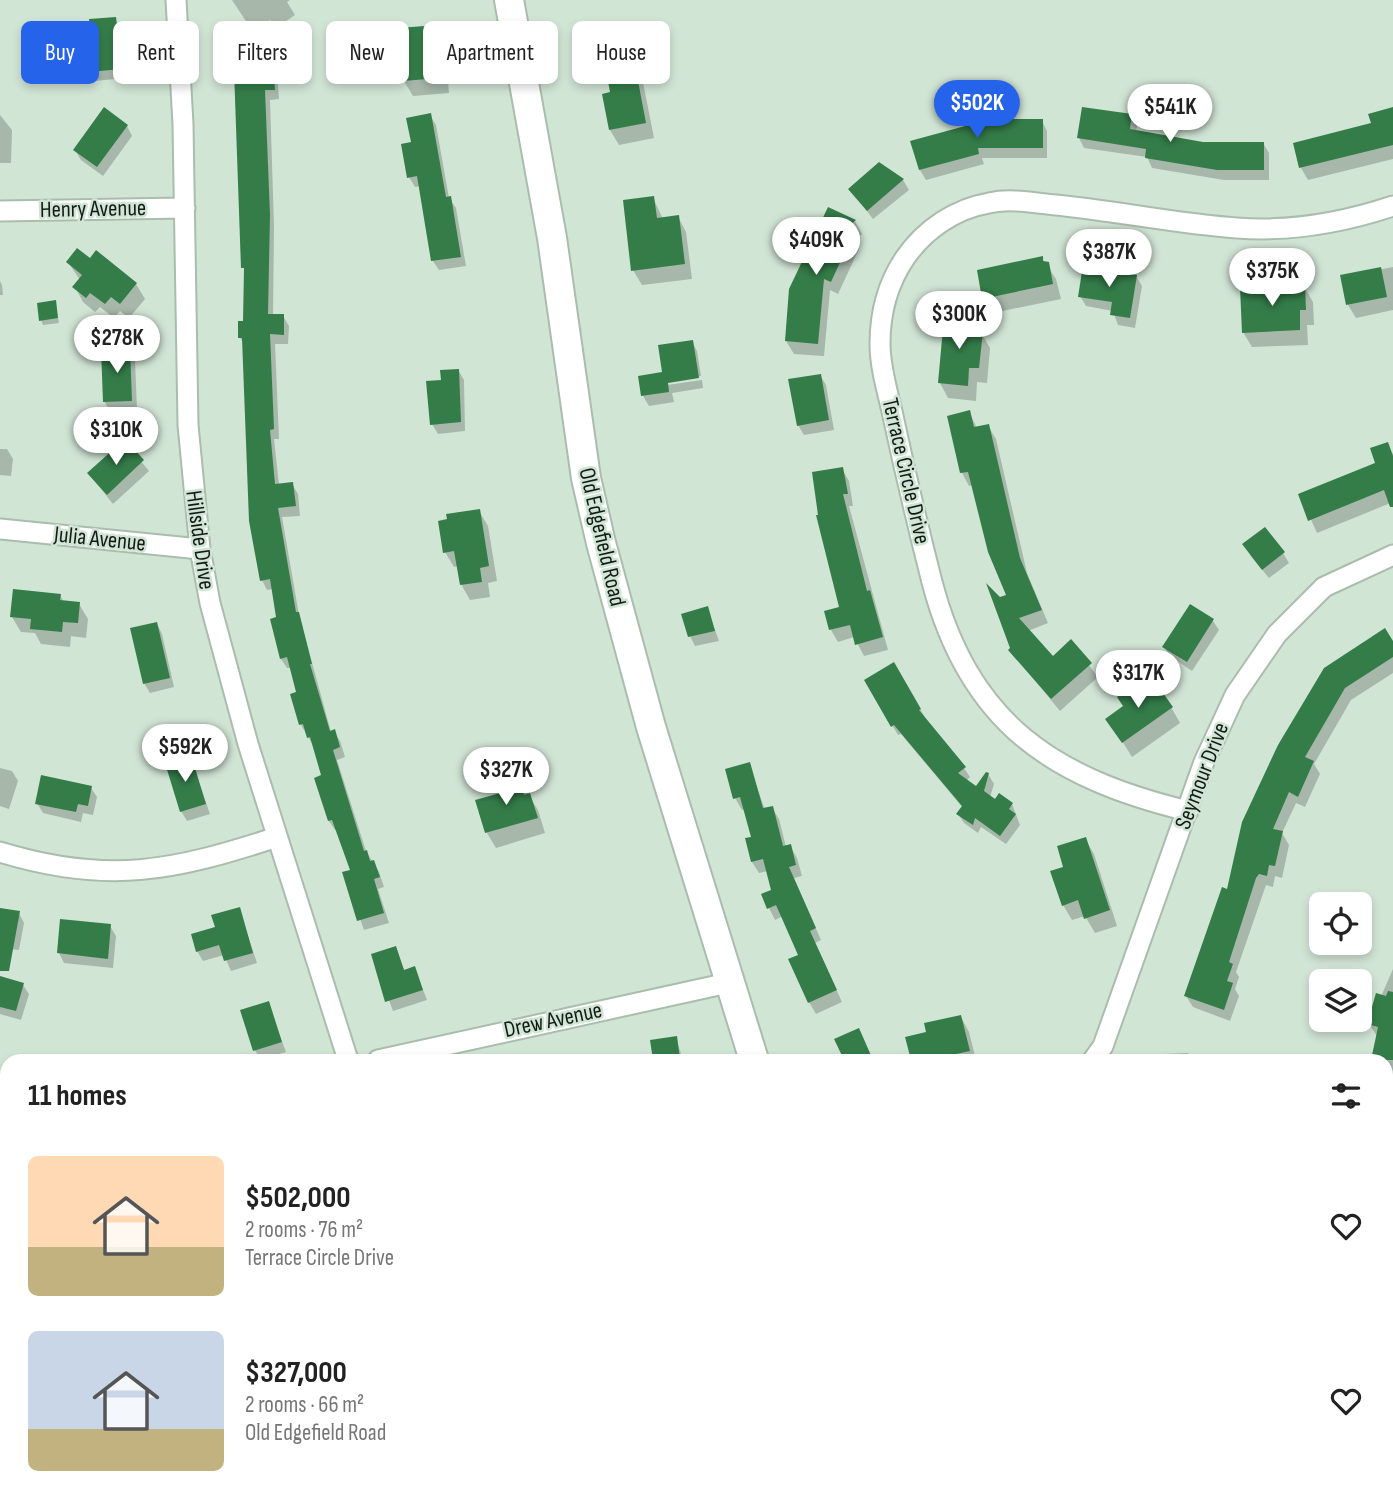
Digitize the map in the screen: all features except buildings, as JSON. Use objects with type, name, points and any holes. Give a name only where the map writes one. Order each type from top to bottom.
[{"type":"street","name":"Hillside Drive","points":[[176,0],[185,208],[188,425],[200,549],[210,603],[277,837],[346,1054]]},
{"type":"street","name":"Old Edgefield Road","points":[[509,0],[552,238],[586,478],[651,727],[752,1054]]},
{"type":"street","name":"Terrace Circle Drive","points":[[1188,811],[1122,793],[1093,781],[1048,755],[1023,737],[990,704],[959,658],[936,594],[909,493],[881,361],[881,323],[888,292],[900,265],[924,235],[956,214],[992,202],[1011,201],[1108,210],[1210,225],[1270,229],[1336,222],[1393,206]]},
{"type":"street","name":"Henry Avenue","points":[[0,211],[185,208]]},
{"type":"street","name":"Julia Avenue","points":[[0,528],[200,549]]},
{"type":"street","name":"Seymour Drive","points":[[1097,1054],[1103,1045],[1218,728],[1256,661],[1277,634],[1324,587],[1393,555]]},
{"type":"street","points":[[0,852],[63,869],[140,872],[206,860],[277,837]]},
{"type":"street","name":"Drew Avenue","points":[[405,1054],[728,983]]}]
